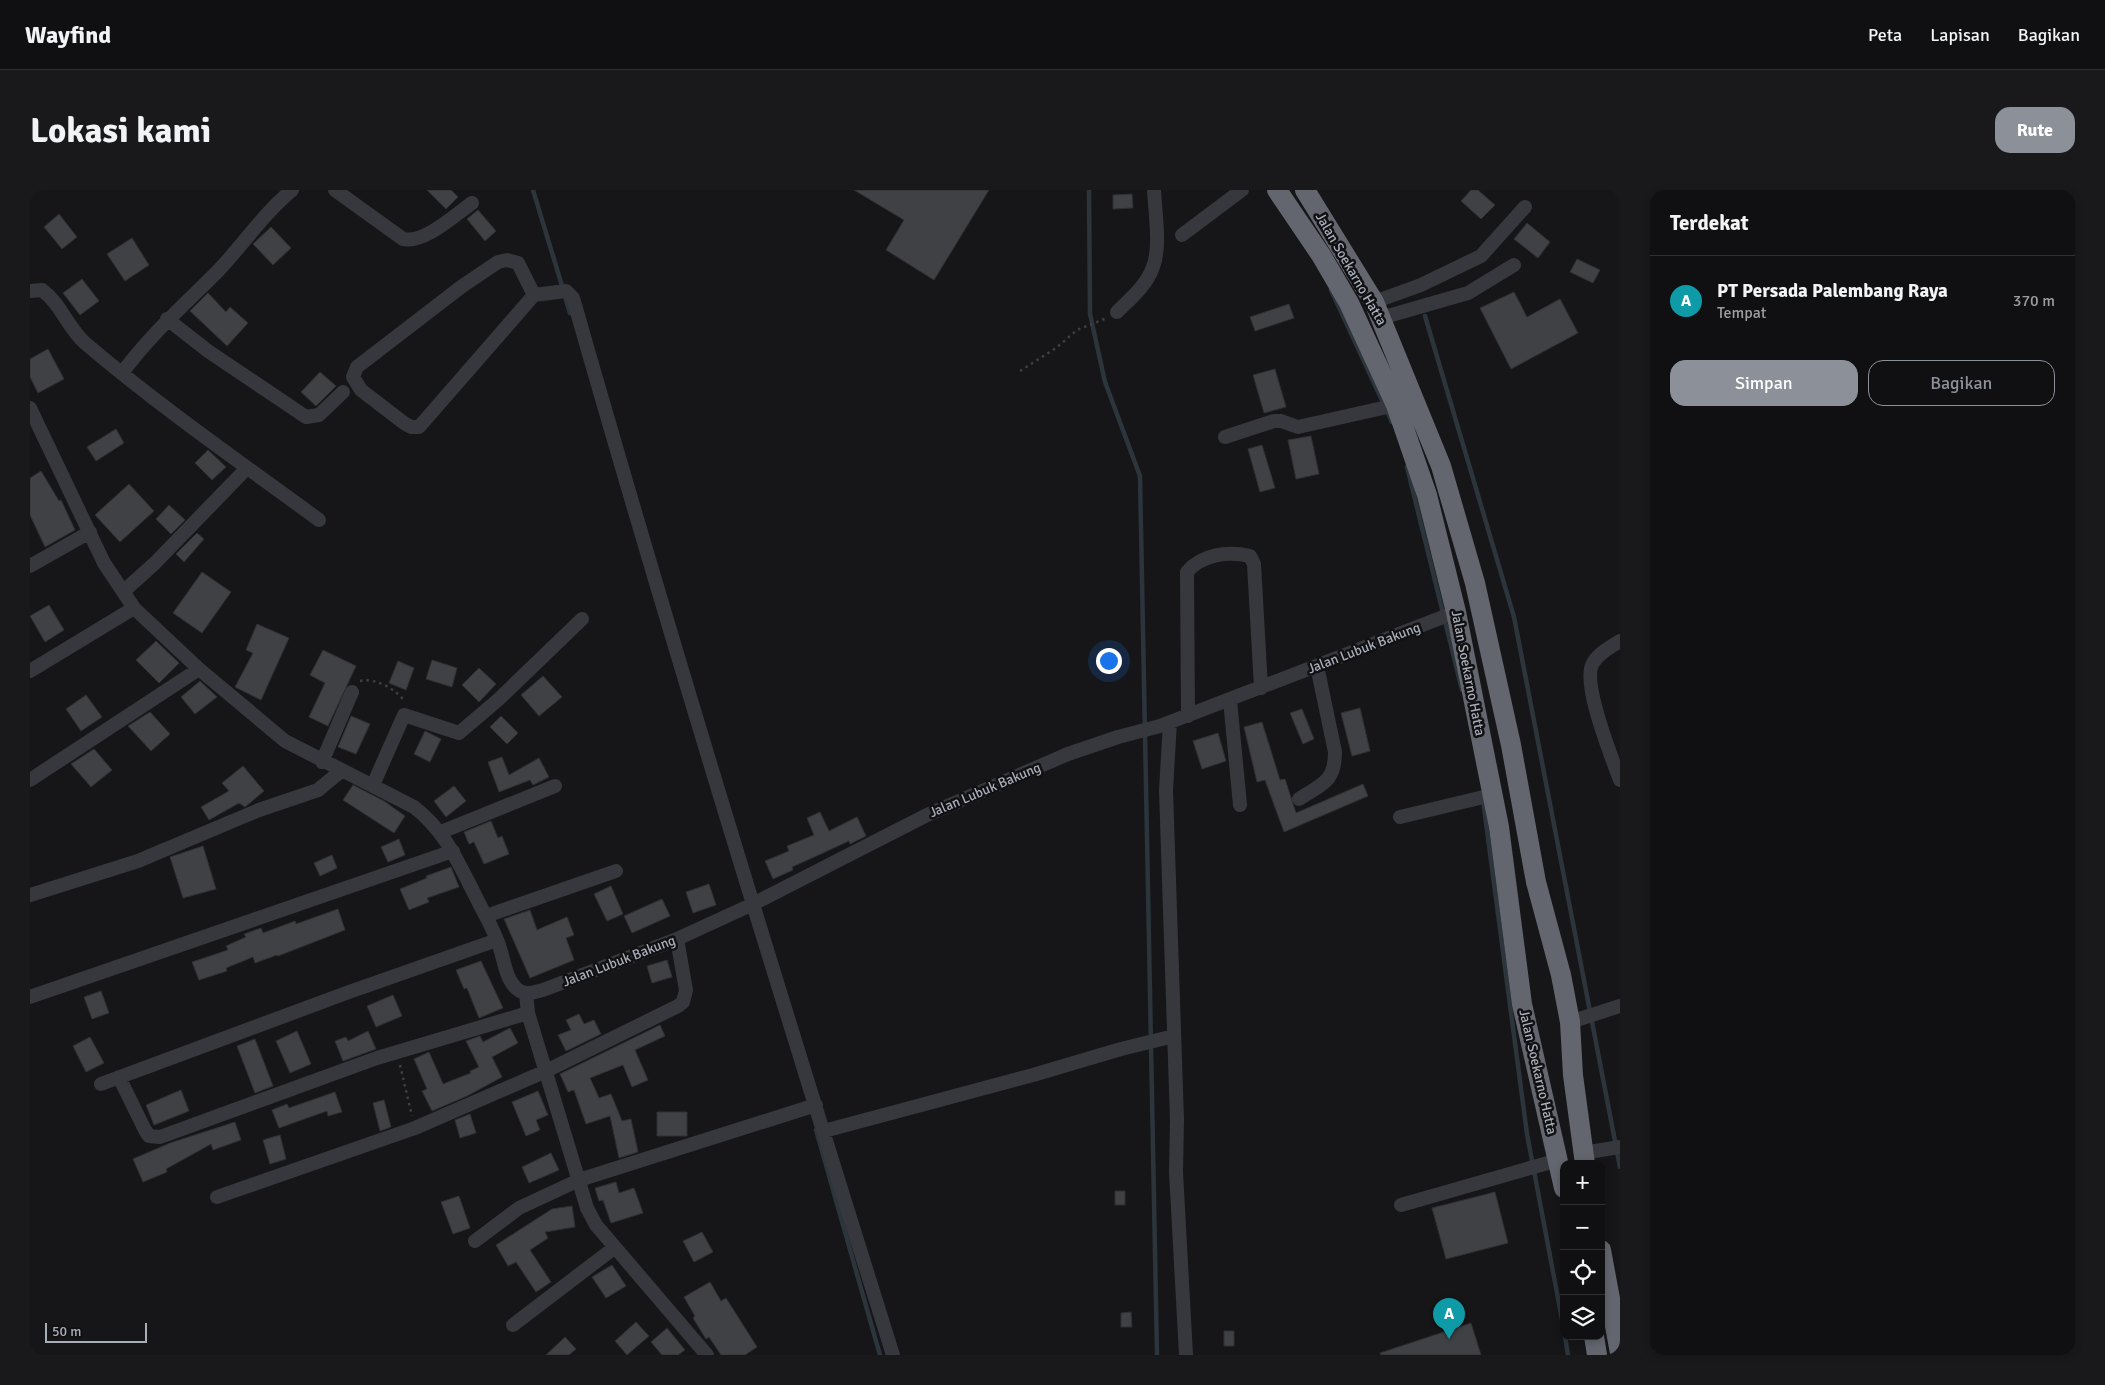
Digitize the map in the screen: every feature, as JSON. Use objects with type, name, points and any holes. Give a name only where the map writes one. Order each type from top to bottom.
[{"type":"highway","name":"Jalan Soekarno Hatta","points":[[1277,190],[1321,254],[1350,302],[1396,405],[1428,495],[1499,827],[1522,1004],[1560,1169]]},
{"type":"highway","name":"Jalan Soekarno Hatta","points":[[1305,190],[1378,310],[1441,466],[1475,583],[1510,745],[1536,882],[1561,975],[1578,1020],[1590,1155]]},
{"type":"highway","points":[[1605,1271],[1620,1352]]},
{"type":"highway","points":[[1595,1340],[1597,1355]]},
{"type":"street","points":[[122,373],[167,319],[217,271],[272,207],[292,190]]},
{"type":"street","points":[[335,190],[403,239],[409,240],[416,240],[440,226],[472,203]]},
{"type":"street","points":[[1112,316],[1139,290],[1153,268],[1157,253],[1154,190]]},
{"type":"street","points":[[1182,235],[1242,190]]},
{"type":"street","points":[[1378,310],[1481,256],[1525,207]]},
{"type":"street","points":[[537,294],[518,263],[507,260],[498,262],[461,287],[357,367],[353,377],[361,390],[379,404],[411,427],[419,428],[537,294],[557,291],[570,293],[573,298],[639,530],[752,904],[893,1355]]},
{"type":"street","points":[[1378,310],[1468,293],[1514,265]]},
{"type":"street","points":[[30,291],[42,290],[53,298],[83,341],[172,413],[319,520]]},
{"type":"street","points":[[167,319],[208,350],[306,417],[319,415],[343,392]]},
{"type":"street","points":[[1224,437],[1274,421],[1282,421],[1298,428],[1396,405]]},
{"type":"street","points":[[30,408],[104,563],[134,608],[199,669],[285,741],[322,762],[373,785],[414,807],[441,832],[486,916],[497,940],[509,977],[518,990],[526,993],[528,1013],[587,1208],[596,1225],[614,1248],[704,1354]]},
{"type":"street","points":[[124,591],[155,563],[247,468]]},
{"type":"street","points":[[30,566],[90,532]]},
{"type":"street","points":[[1188,716],[1187,572],[1196,561],[1217,555],[1237,553],[1250,556],[1254,564],[1261,688]]},
{"type":"street","points":[[30,670],[134,608]]},
{"type":"street","name":"Jalan Lubuk Bakung","points":[[526,993],[543,990],[677,939],[752,904],[927,815],[1068,754],[1188,716],[1453,613]]},
{"type":"street","points":[[373,785],[404,715],[459,733],[498,699],[582,619]]},
{"type":"street","points":[[1620,641],[1605,650],[1592,664],[1589,674],[1596,713],[1620,780]]},
{"type":"street","points":[[1299,799],[1330,779],[1335,763],[1335,752],[1317,666]]},
{"type":"street","points":[[30,780],[199,669]]},
{"type":"street","points":[[322,762],[352,692]]},
{"type":"street","points":[[1230,700],[1240,805]]},
{"type":"street","points":[[1165,724],[1170,1038],[1186,1355]]},
{"type":"street","points":[[30,895],[138,862],[259,810],[318,790],[341,771]]},
{"type":"street","points":[[441,832],[555,786]]},
{"type":"street","points":[[1400,817],[1492,795]]},
{"type":"street","points":[[30,998],[453,852]]},
{"type":"street","points":[[486,916],[616,870]]},
{"type":"street","points":[[217,1197],[415,1128],[546,1071],[683,1002],[686,990],[677,939]]},
{"type":"street","points":[[101,1084],[497,940]]},
{"type":"street","points":[[1578,1020],[1616,1008]]},
{"type":"street","points":[[118,1077],[145,1130],[149,1136],[155,1138],[397,1052],[528,1013]]},
{"type":"street","points":[[824,1131],[1134,1046],[1170,1038]]},
{"type":"street","points":[[474,1241],[519,1208],[579,1180],[814,1106]]},
{"type":"street","points":[[1590,1155],[1620,1147]]},
{"type":"street","points":[[1401,1205],[1522,1172],[1558,1160]]},
{"type":"street","points":[[513,1325],[614,1248]]},
{"type":"path","points":[[1020,371],[1056,348],[1077,330],[1112,316]]},
{"type":"path","points":[[352,692],[357,683],[363,680],[369,680],[385,686],[405,700],[404,715]]},
{"type":"path","points":[[397,1052],[415,1128]]},
{"type":"building","points":[[427,190],[451,190],[458,197],[446,209]]},
{"type":"building","points":[[854,190],[989,190],[934,280],[886,250],[904,220]]},
{"type":"building","points":[[1471,190],[1478,190],[1495,205],[1481,219],[1461,201]]},
{"type":"building","points":[[1132,194],[1133,208],[1113,209],[1113,195]]},
{"type":"building","points":[[478,210],[496,231],[485,241],[467,219]]},
{"type":"building","points":[[59,214],[77,237],[62,249],[44,227]]},
{"type":"building","points":[[1527,223],[1550,242],[1538,258],[1514,239]]},
{"type":"building","points":[[271,227],[291,248],[273,265],[253,244]]},
{"type":"building","points":[[132,238],[149,265],[125,281],[107,254]]},
{"type":"building","points":[[1577,259],[1600,270],[1593,283],[1570,272]]},
{"type":"building","points":[[82,279],[99,301],[80,315],[63,293]]},
{"type":"building","points":[[1514,292],[1527,317],[1560,299],[1578,333],[1511,369],[1480,308]]},
{"type":"building","points":[[208,293],[226,312],[230,307],[248,323],[227,346],[190,311]]},
{"type":"building","points":[[1289,304],[1294,318],[1255,331],[1250,317]]},
{"type":"building","points":[[48,349],[64,379],[38,393],[30,377],[30,359]]},
{"type":"building","points":[[1275,369],[1286,407],[1264,413],[1253,375]]},
{"type":"building","points":[[320,372],[336,386],[316,406],[301,392]]},
{"type":"building","points":[[116,429],[124,443],[96,461],[87,447]]},
{"type":"building","points":[[1311,436],[1319,474],[1296,479],[1288,440]]},
{"type":"building","points":[[1262,445],[1275,488],[1260,492],[1248,449]]},
{"type":"building","points":[[208,450],[226,467],[212,480],[195,463]]},
{"type":"building","points":[[41,471],[59,501],[61,500],[75,530],[45,547],[30,515],[30,478]]},
{"type":"building","points":[[129,484],[154,511],[120,542],[95,515]]},
{"type":"building","points":[[169,505],[185,520],[171,534],[156,519]]},
{"type":"building","points":[[197,533],[204,539],[184,562],[176,554]]},
{"type":"building","points":[[202,572],[231,592],[202,633],[173,613]]},
{"type":"building","points":[[49,605],[64,630],[45,642],[30,616]]},
{"type":"building","points":[[257,624],[289,638],[261,700],[235,687],[253,653],[246,650]]},
{"type":"building","points":[[156,641],[179,663],[159,683],[136,660]]},
{"type":"building","points":[[323,650],[356,666],[328,726],[309,717],[325,683],[310,675]]},
{"type":"building","points":[[432,660],[457,668],[452,687],[426,679]]},
{"type":"building","points":[[398,661],[414,668],[406,690],[389,683]]},
{"type":"building","points":[[479,668],[496,684],[479,702],[462,685]]},
{"type":"building","points":[[543,676],[562,697],[539,716],[521,695]]},
{"type":"building","points":[[200,681],[217,697],[195,714],[181,697]]},
{"type":"building","points":[[86,695],[102,717],[81,731],[66,709]]},
{"type":"building","points":[[1360,708],[1370,751],[1352,756],[1341,713]]},
{"type":"building","points":[[1302,709],[1314,739],[1303,744],[1290,713]]},
{"type":"building","points":[[150,712],[170,734],[151,751],[128,726]]},
{"type":"building","points":[[351,716],[370,724],[356,754],[338,747]]},
{"type":"building","points":[[501,716],[518,733],[507,744],[490,727]]},
{"type":"building","points":[[1262,722],[1280,780],[1285,779],[1296,813],[1363,784],[1368,796],[1284,832],[1265,780],[1257,782],[1244,727]]},
{"type":"building","points":[[425,731],[441,739],[430,762],[414,754]]},
{"type":"building","points":[[1218,733],[1226,761],[1202,769],[1193,741]]},
{"type":"building","points":[[94,749],[112,770],[91,787],[71,764]]},
{"type":"building","points":[[502,757],[509,775],[539,758],[549,777],[533,785],[530,780],[499,792],[488,762]]},
{"type":"building","points":[[243,766],[264,791],[245,807],[239,803],[209,820],[201,807],[229,791],[222,783]]},
{"type":"building","points":[[353,785],[384,801],[405,816],[394,833],[343,800]]},
{"type":"building","points":[[454,786],[466,801],[446,817],[434,801]]},
{"type":"building","points":[[820,812],[829,831],[857,817],[866,836],[850,844],[849,841],[792,867],[793,870],[773,879],[765,861],[789,851],[787,846],[814,835],[807,818]]},
{"type":"building","points":[[491,821],[498,838],[502,836],[509,854],[484,864],[474,842],[469,844],[464,832]]},
{"type":"building","points":[[399,839],[405,855],[388,862],[381,847]]},
{"type":"building","points":[[203,846],[216,889],[183,898],[170,857]]},
{"type":"building","points":[[332,855],[337,868],[320,876],[314,863]]},
{"type":"building","points":[[451,867],[459,887],[427,898],[429,902],[409,910],[400,889],[427,878],[426,876]]},
{"type":"building","points":[[709,884],[716,905],[693,913],[686,892]]},
{"type":"building","points":[[611,886],[623,914],[607,921],[594,894]]},
{"type":"building","points":[[662,899],[670,916],[632,933],[624,916]]},
{"type":"building","points":[[338,909],[345,930],[255,963],[253,957],[226,968],[227,971],[199,980],[192,962],[228,950],[226,946],[246,937],[244,934],[261,928],[263,933],[295,921],[296,924]]},
{"type":"building","points":[[530,910],[537,930],[567,917],[574,935],[566,938],[574,960],[530,978],[504,919]]},
{"type":"building","points":[[667,960],[672,977],[652,983],[647,966]]},
{"type":"building","points":[[481,961],[503,1008],[479,1018],[467,988],[464,989],[456,970]]},
{"type":"building","points":[[101,991],[109,1013],[92,1019],[84,997]]},
{"type":"building","points":[[393,995],[402,1016],[376,1027],[367,1006]]},
{"type":"building","points":[[579,1014],[584,1024],[594,1020],[601,1034],[566,1051],[558,1035],[571,1030],[566,1020]]},
{"type":"building","points":[[660,1025],[665,1036],[635,1050],[648,1080],[632,1087],[623,1065],[590,1078],[599,1098],[611,1094],[622,1121],[631,1119],[638,1152],[619,1158],[610,1116],[586,1124],[574,1090],[568,1092],[560,1074]]},
{"type":"building","points":[[510,1028],[518,1043],[492,1057],[502,1077],[467,1096],[432,1111],[422,1091],[427,1089],[414,1059],[429,1052],[443,1084],[471,1073],[470,1071],[479,1067],[466,1041],[480,1036],[483,1042]]},
{"type":"building","points":[[297,1031],[311,1064],[290,1073],[276,1041]]},
{"type":"building","points":[[368,1031],[376,1049],[343,1061],[335,1041],[346,1037],[348,1041]]},
{"type":"building","points":[[90,1037],[104,1063],[86,1072],[73,1046]]},
{"type":"building","points":[[255,1039],[273,1086],[255,1093],[237,1046]]},
{"type":"building","points":[[181,1090],[189,1111],[154,1125],[146,1105]]},
{"type":"building","points":[[538,1091],[548,1115],[536,1120],[540,1130],[526,1136],[512,1102]]},
{"type":"building","points":[[335,1092],[342,1112],[328,1116],[327,1111],[279,1128],[272,1110],[287,1104],[289,1108]]},
{"type":"building","points":[[384,1100],[391,1127],[380,1131],[373,1103]]},
{"type":"building","points":[[657,1112],[687,1112],[687,1136],[657,1136]]},
{"type":"building","points":[[470,1114],[476,1133],[460,1138],[455,1120]]},
{"type":"building","points":[[235,1122],[241,1140],[213,1150],[211,1144],[166,1169],[167,1172],[143,1182],[133,1159],[170,1143]]},
{"type":"building","points":[[280,1135],[286,1159],[270,1164],[263,1140]]},
{"type":"building","points":[[551,1153],[559,1170],[529,1183],[522,1167]]},
{"type":"building","points":[[616,1182],[619,1193],[634,1188],[643,1213],[611,1223],[603,1200],[599,1201],[595,1188]]},
{"type":"building","points":[[1115,1191],[1125,1191],[1125,1205],[1115,1205]]},
{"type":"building","points":[[1495,1192],[1508,1243],[1446,1259],[1432,1208]]},
{"type":"building","points":[[459,1196],[470,1228],[453,1234],[441,1202]]},
{"type":"building","points":[[572,1206],[575,1227],[545,1232],[548,1238],[530,1250],[551,1282],[536,1292],[516,1262],[508,1266],[496,1245],[552,1209]]},
{"type":"building","points":[[702,1232],[713,1252],[694,1262],[683,1241]]},
{"type":"building","points":[[612,1265],[626,1286],[606,1298],[592,1277]]},
{"type":"building","points":[[710,1282],[721,1301],[726,1298],[757,1347],[745,1355],[721,1355],[709,1337],[706,1339],[693,1318],[695,1316],[684,1297]]},
{"type":"building","points":[[1131,1312],[1132,1327],[1121,1327],[1121,1313]]},
{"type":"building","points":[[636,1322],[649,1336],[627,1355],[615,1341]]},
{"type":"building","points":[[1471,1323],[1481,1355],[1381,1355],[1380,1353]]},
{"type":"building","points":[[667,1328],[685,1350],[678,1355],[662,1355],[651,1342]]},
{"type":"building","points":[[1224,1331],[1234,1331],[1234,1346],[1224,1346]]},
{"type":"building","points":[[565,1337],[576,1349],[569,1355],[546,1355]]},
{"type":"waterway","points":[[533,190],[563,289]]},
{"type":"waterway","points":[[1089,190],[1090,314],[1105,382],[1140,476],[1157,1355]]},
{"type":"waterway","points":[[1331,290],[1392,422]]},
{"type":"waterway","points":[[565,297],[570,313]]},
{"type":"waterway","points":[[1425,316],[1514,617],[1620,1167]]},
{"type":"waterway","points":[[1407,467],[1462,690]]},
{"type":"waterway","points":[[1483,800],[1527,1134],[1560,1309]]},
{"type":"waterway","points":[[816,1130],[880,1355]]},
{"type":"waterway","points":[[1566,1340],[1568,1355]]},
{"type":"place","name":"PT Persada Palembang Raya","points":[[1449,1339]]}]
